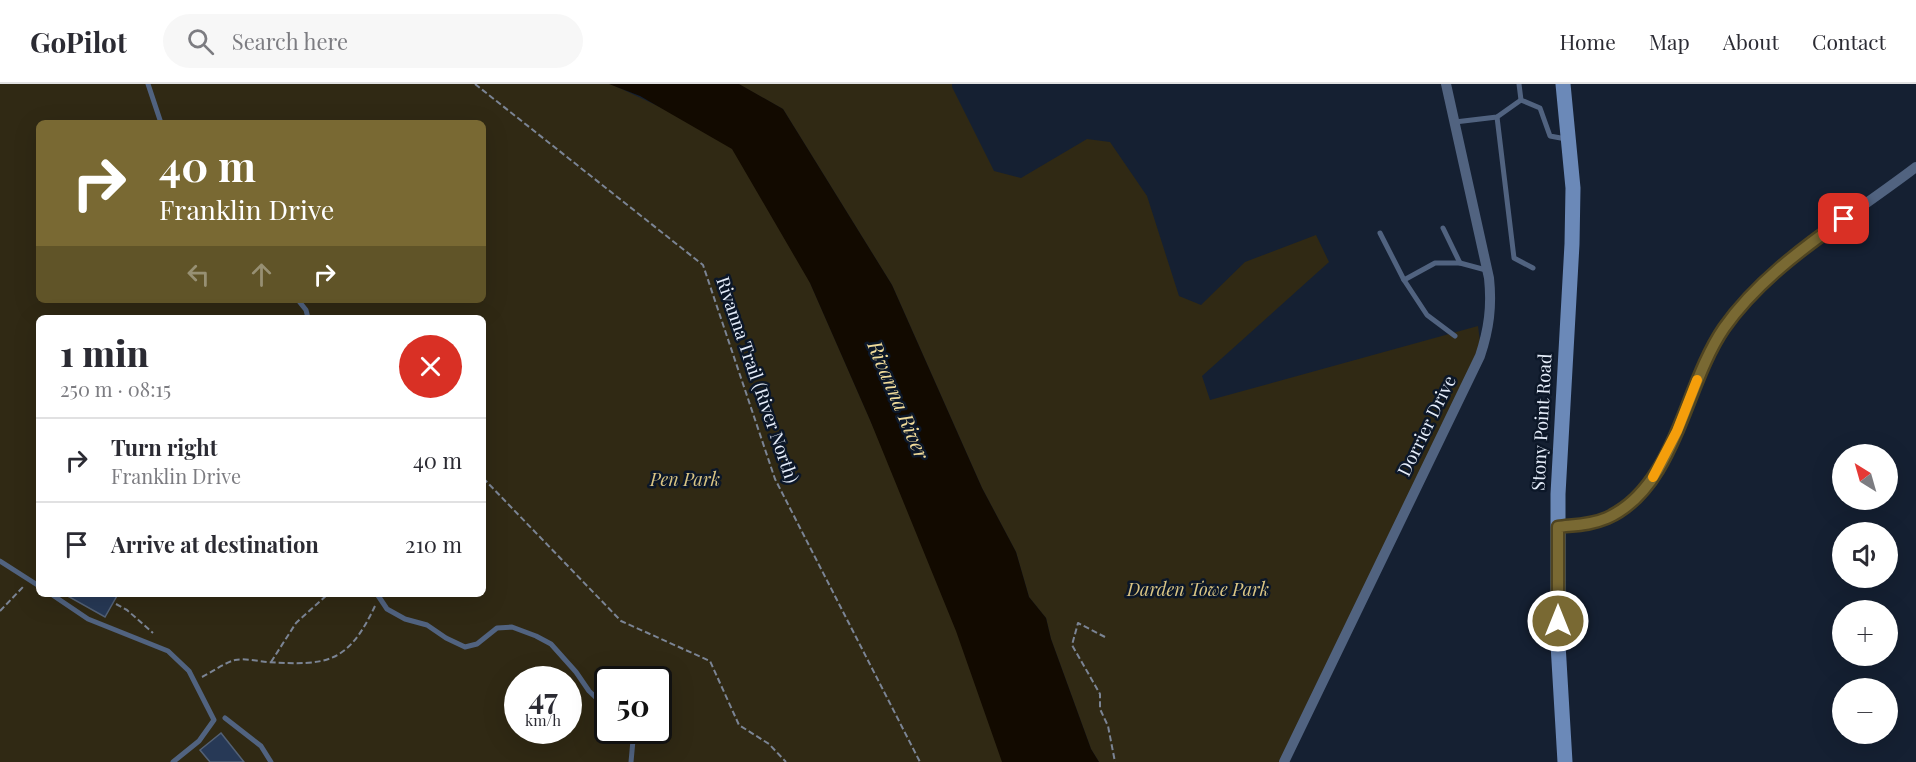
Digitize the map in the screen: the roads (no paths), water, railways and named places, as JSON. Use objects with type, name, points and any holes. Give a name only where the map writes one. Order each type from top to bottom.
[{"type":"main road","name":"Stony Point Road","points":[[1563,84],[1573,188],[1558,527],[1558,644],[1565,762]]},
{"type":"street","name":"Dorrier Drive","points":[[1284,762],[1480,356],[1488,332],[1491,296],[1487,270],[1446,84]]},
{"type":"street","points":[[1558,527],[1590,524],[1606,519],[1635,498],[1661,463],[1708,357],[1722,331],[1739,308],[1796,255],[1916,167]]},
{"type":"lane","points":[[148,84],[160,120]]},
{"type":"lane","points":[[1519,84],[1521,100]]},
{"type":"lane","points":[[1455,122],[1497,117],[1521,100]]},
{"type":"lane","points":[[1521,100],[1540,108],[1550,136],[1570,140]]},
{"type":"lane","points":[[1497,117],[1514,258],[1533,268]]},
{"type":"lane","points":[[1443,228],[1460,263]]},
{"type":"lane","points":[[1380,233],[1404,280],[1427,315],[1455,336]]},
{"type":"lane","points":[[1404,280],[1435,264],[1460,263],[1487,270]]},
{"type":"lane","points":[[0,561],[36,584]]},
{"type":"lane","points":[[55,597],[88,619],[168,651],[189,671],[214,720],[199,741],[173,762]]},
{"type":"lane","points":[[379,597],[387,609],[405,619],[428,625],[446,638],[465,647],[477,644],[497,628],[512,627],[536,636],[551,644],[594,695]]},
{"type":"lane","points":[[225,718],[261,746],[271,762]]},
{"type":"lane","points":[[631,762],[633,744]]},
{"type":"water","name":"Rivanna River","points":[[609,84],[739,84],[783,109],[892,285],[982,488],[1016,552],[1029,597],[1046,618],[1051,639],[1091,749],[1099,762],[1002,762],[956,631],[870,420],[810,283],[732,149],[640,96]]},
{"type":"park label","name":"Pen Park","points":[[685,480]]},
{"type":"park label","name":"Darden Towe Park","points":[[1198,590]]}]
